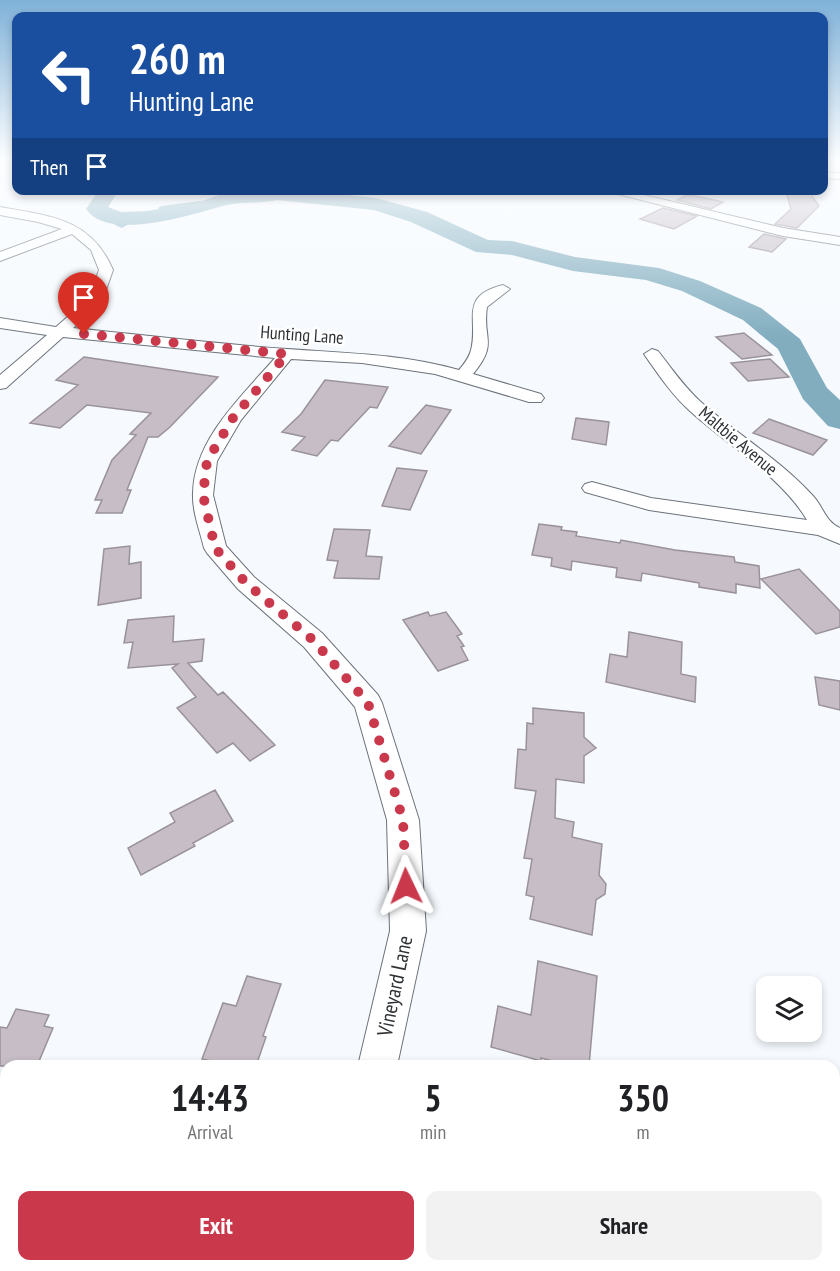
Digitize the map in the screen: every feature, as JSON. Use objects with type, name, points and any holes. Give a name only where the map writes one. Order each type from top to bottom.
[{"type":"street","points":[[0,384],[95,301],[106,270],[96,248],[72,230],[37,218]]},
{"type":"street","points":[[726,218],[783,232],[840,241]]},
{"type":"street","points":[[0,257],[72,230]]},
{"type":"street","points":[[462,377],[474,363],[480,350],[480,305],[483,300],[503,289]]},
{"type":"street","name":"Hunting Lane","points":[[0,324],[287,354],[362,358],[437,369],[535,398]]},
{"type":"street","name":"Vineyard Lane","points":[[287,354],[233,418],[207,461],[203,495],[215,548],[246,583],[313,640],[368,703],[403,820],[408,930],[379,1060]]},
{"type":"street","name":"Maltbie Avenue","points":[[652,354],[679,390],[696,407],[765,463],[807,502],[831,533]]},
{"type":"street","name":"Maltbie Avenue","points":[[592,488],[649,504],[831,533]]},
{"type":"water","points":[[154,218],[134,221],[122,228],[114,222],[119,219]]},
{"type":"building","points":[[641,218],[693,218],[674,229]]},
{"type":"building","points":[[781,218],[807,218],[797,228],[775,224]]},
{"type":"building","points":[[764,234],[786,239],[772,252],[749,247]]},
{"type":"building","points":[[744,333],[772,355],[742,359],[716,337]]},
{"type":"building","points":[[84,357],[218,377],[170,427],[158,437],[148,437],[127,490],[131,490],[122,513],[96,513],[102,500],[95,500],[112,460],[136,435],[130,434],[151,413],[87,405],[60,428],[30,423],[78,385],[56,380]]},
{"type":"building","points":[[770,359],[789,377],[748,381],[731,363]]},
{"type":"building","points":[[325,380],[388,387],[377,408],[370,407],[338,441],[331,440],[317,456],[292,450],[305,437],[282,432],[301,414]]},
{"type":"building","points":[[426,405],[451,410],[421,454],[389,446]]},
{"type":"building","points":[[576,418],[609,422],[606,445],[572,439]]},
{"type":"building","points":[[769,419],[827,440],[813,455],[753,433]]},
{"type":"building","points":[[397,468],[427,471],[410,510],[382,506]]},
{"type":"building","points":[[539,524],[562,527],[561,530],[577,532],[576,536],[620,543],[621,540],[675,550],[734,557],[735,562],[759,566],[760,588],[736,584],[736,593],[699,587],[699,583],[642,573],[641,581],[616,577],[617,568],[572,561],[571,570],[551,566],[552,558],[532,555]]},
{"type":"building","points":[[334,529],[370,530],[366,556],[382,557],[379,579],[334,578],[338,561],[327,560]]},
{"type":"building","points":[[130,546],[129,564],[141,562],[141,598],[98,605],[104,549]]},
{"type":"building","points":[[799,569],[840,611],[840,627],[816,634],[761,579]]},
{"type":"building","points":[[428,612],[430,616],[446,612],[462,634],[457,636],[464,646],[461,647],[468,660],[438,671],[403,620]]},
{"type":"building","points":[[174,616],[173,642],[204,639],[202,661],[188,663],[218,695],[223,692],[275,745],[250,761],[233,743],[217,753],[177,708],[196,697],[172,668],[178,664],[128,668],[133,642],[124,643],[128,620]]},
{"type":"building","points":[[629,632],[682,642],[681,674],[696,677],[695,702],[606,682],[610,654],[627,657]]},
{"type":"building","points":[[815,677],[840,681],[840,710],[819,705]]},
{"type":"building","points":[[533,708],[584,713],[584,737],[596,748],[584,756],[584,783],[556,779],[555,818],[574,822],[572,837],[602,844],[599,875],[606,884],[605,894],[596,900],[592,935],[530,919],[534,897],[526,895],[532,859],[524,858],[536,791],[515,788],[518,749],[526,750],[527,723],[533,724]]},
{"type":"building","points":[[215,790],[233,821],[193,843],[195,846],[141,875],[128,848],[175,822],[170,813]]},
{"type":"building","points":[[538,961],[597,976],[590,1060],[541,1058],[537,1060],[491,1047],[498,1006],[531,1015]]},
{"type":"building","points":[[247,976],[281,984],[263,1036],[266,1037],[258,1060],[202,1059],[223,1003],[236,1006]]},
{"type":"building","points":[[16,1009],[49,1015],[44,1026],[53,1028],[40,1060],[0,1060],[0,1027],[7,1028]]},
{"type":"waterway","points":[[116,218],[128,218]]},
{"type":"waterway","points":[[422,218],[484,247],[512,248],[542,254],[573,264],[650,273],[691,286],[752,314],[790,345],[814,392],[840,419]]},
{"type":"route","points":[[84,334],[287,354],[233,418],[207,461],[203,495],[215,548],[246,583],[313,640],[368,703],[403,820],[406,886]]}]
